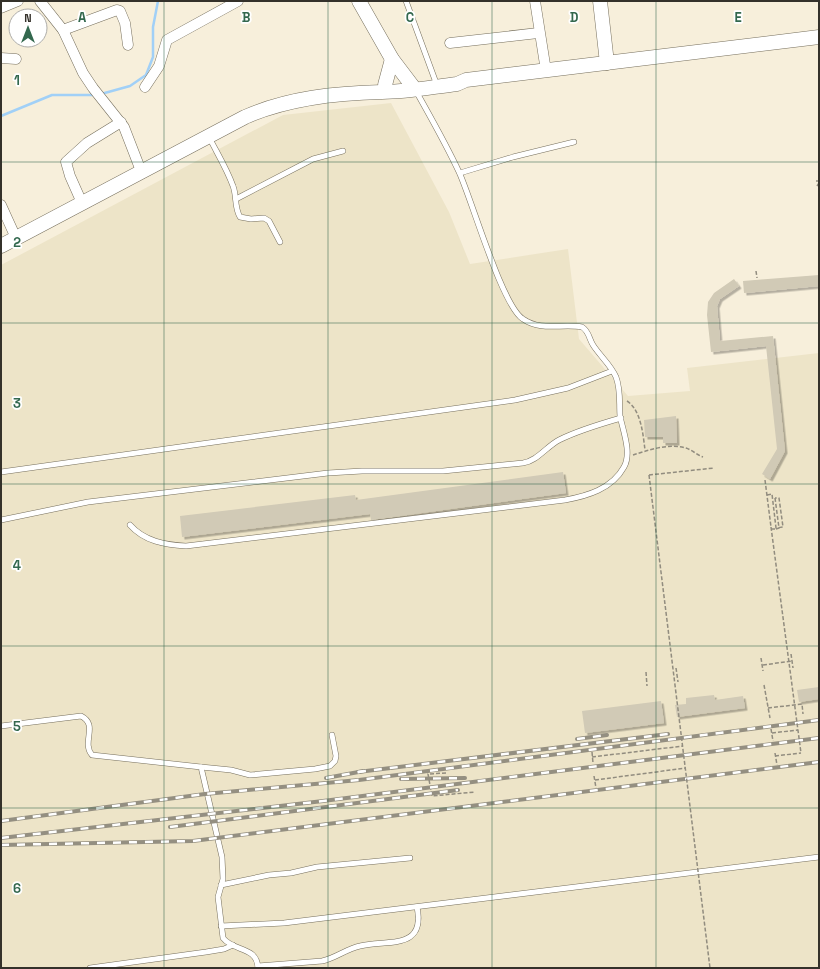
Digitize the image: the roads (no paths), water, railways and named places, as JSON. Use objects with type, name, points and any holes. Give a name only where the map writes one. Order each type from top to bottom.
[{"type":"main road","points":[[359,1],[392,59],[401,71],[415,84]]},
{"type":"main road","points":[[600,1],[607,64]]},
{"type":"main road","points":[[368,91],[375,86],[457,84],[466,80],[819,37]]},
{"type":"main road","points":[[385,85],[392,59]]},
{"type":"main road","points":[[1,246],[245,117],[273,106],[300,100],[368,91],[382,92],[415,84],[456,77],[466,80]]},
{"type":"street","points":[[1,8],[18,1]]},
{"type":"street","points":[[40,1],[63,30],[93,88],[121,122],[141,171]]},
{"type":"street","points":[[145,87],[159,66],[167,40],[238,1]]},
{"type":"street","points":[[534,1],[538,33],[546,71]]},
{"type":"street","points":[[63,30],[117,10],[120,11],[125,23],[128,45]]},
{"type":"street","points":[[450,43],[538,33]]},
{"type":"street","points":[[1,58],[16,59]]},
{"type":"street","points":[[82,203],[68,172],[66,162],[87,143],[121,122]]},
{"type":"street","points":[[1,205],[16,238]]},
{"type":"lane","points":[[406,1],[435,80]]},
{"type":"lane","points":[[130,525],[140,534],[160,543],[186,546],[565,500],[595,492],[610,482],[625,466],[627,455],[616,378],[592,344],[587,331],[582,327],[542,327],[527,322],[518,316],[508,298],[460,173],[415,84]]},
{"type":"lane","points":[[209,136],[232,184],[236,198],[236,208],[240,217],[251,219],[264,218],[269,221],[280,242]]},
{"type":"lane","points":[[460,173],[513,157],[574,142]]},
{"type":"lane","points":[[236,198],[313,159],[343,151]]},
{"type":"lane","points":[[1,472],[515,400],[568,388],[612,371]]},
{"type":"lane","points":[[1,520],[88,502],[320,474],[362,471],[442,471],[523,464],[532,461],[548,447],[559,440],[579,431],[621,418]]},
{"type":"lane","points":[[1,726],[81,716],[87,719],[89,723],[88,747],[92,754],[231,770],[250,775],[315,769],[330,766],[335,761],[336,756],[332,735]]},
{"type":"lane","points":[[200,767],[222,857],[223,871],[218,897],[223,938],[233,945],[252,952],[258,961],[258,967],[333,959],[361,945],[405,940],[418,929],[419,922],[417,907]]},
{"type":"lane","points":[[221,926],[284,923],[819,857]]},
{"type":"lane","points":[[221,885],[269,875],[291,874],[322,866],[410,858]]},
{"type":"lane","points":[[90,968],[215,951],[233,945]]},
{"type":"waterway","points":[[101,94],[130,86],[146,75],[153,57],[153,27],[158,1]]},
{"type":"waterway","points":[[1,116],[52,95],[94,95]]},
{"type":"railway","points":[[1,821],[205,794],[359,780],[819,720]]},
{"type":"railway","points":[[358,772],[668,734]]},
{"type":"railway","points":[[577,739],[607,735]]},
{"type":"railway","points":[[1,838],[323,801],[819,738]]},
{"type":"railway","points":[[1,845],[193,841],[819,762]]},
{"type":"railway","points":[[326,778],[364,771]]},
{"type":"railway","points":[[401,779],[465,778]]},
{"type":"railway","points":[[170,827],[458,790]]}]
